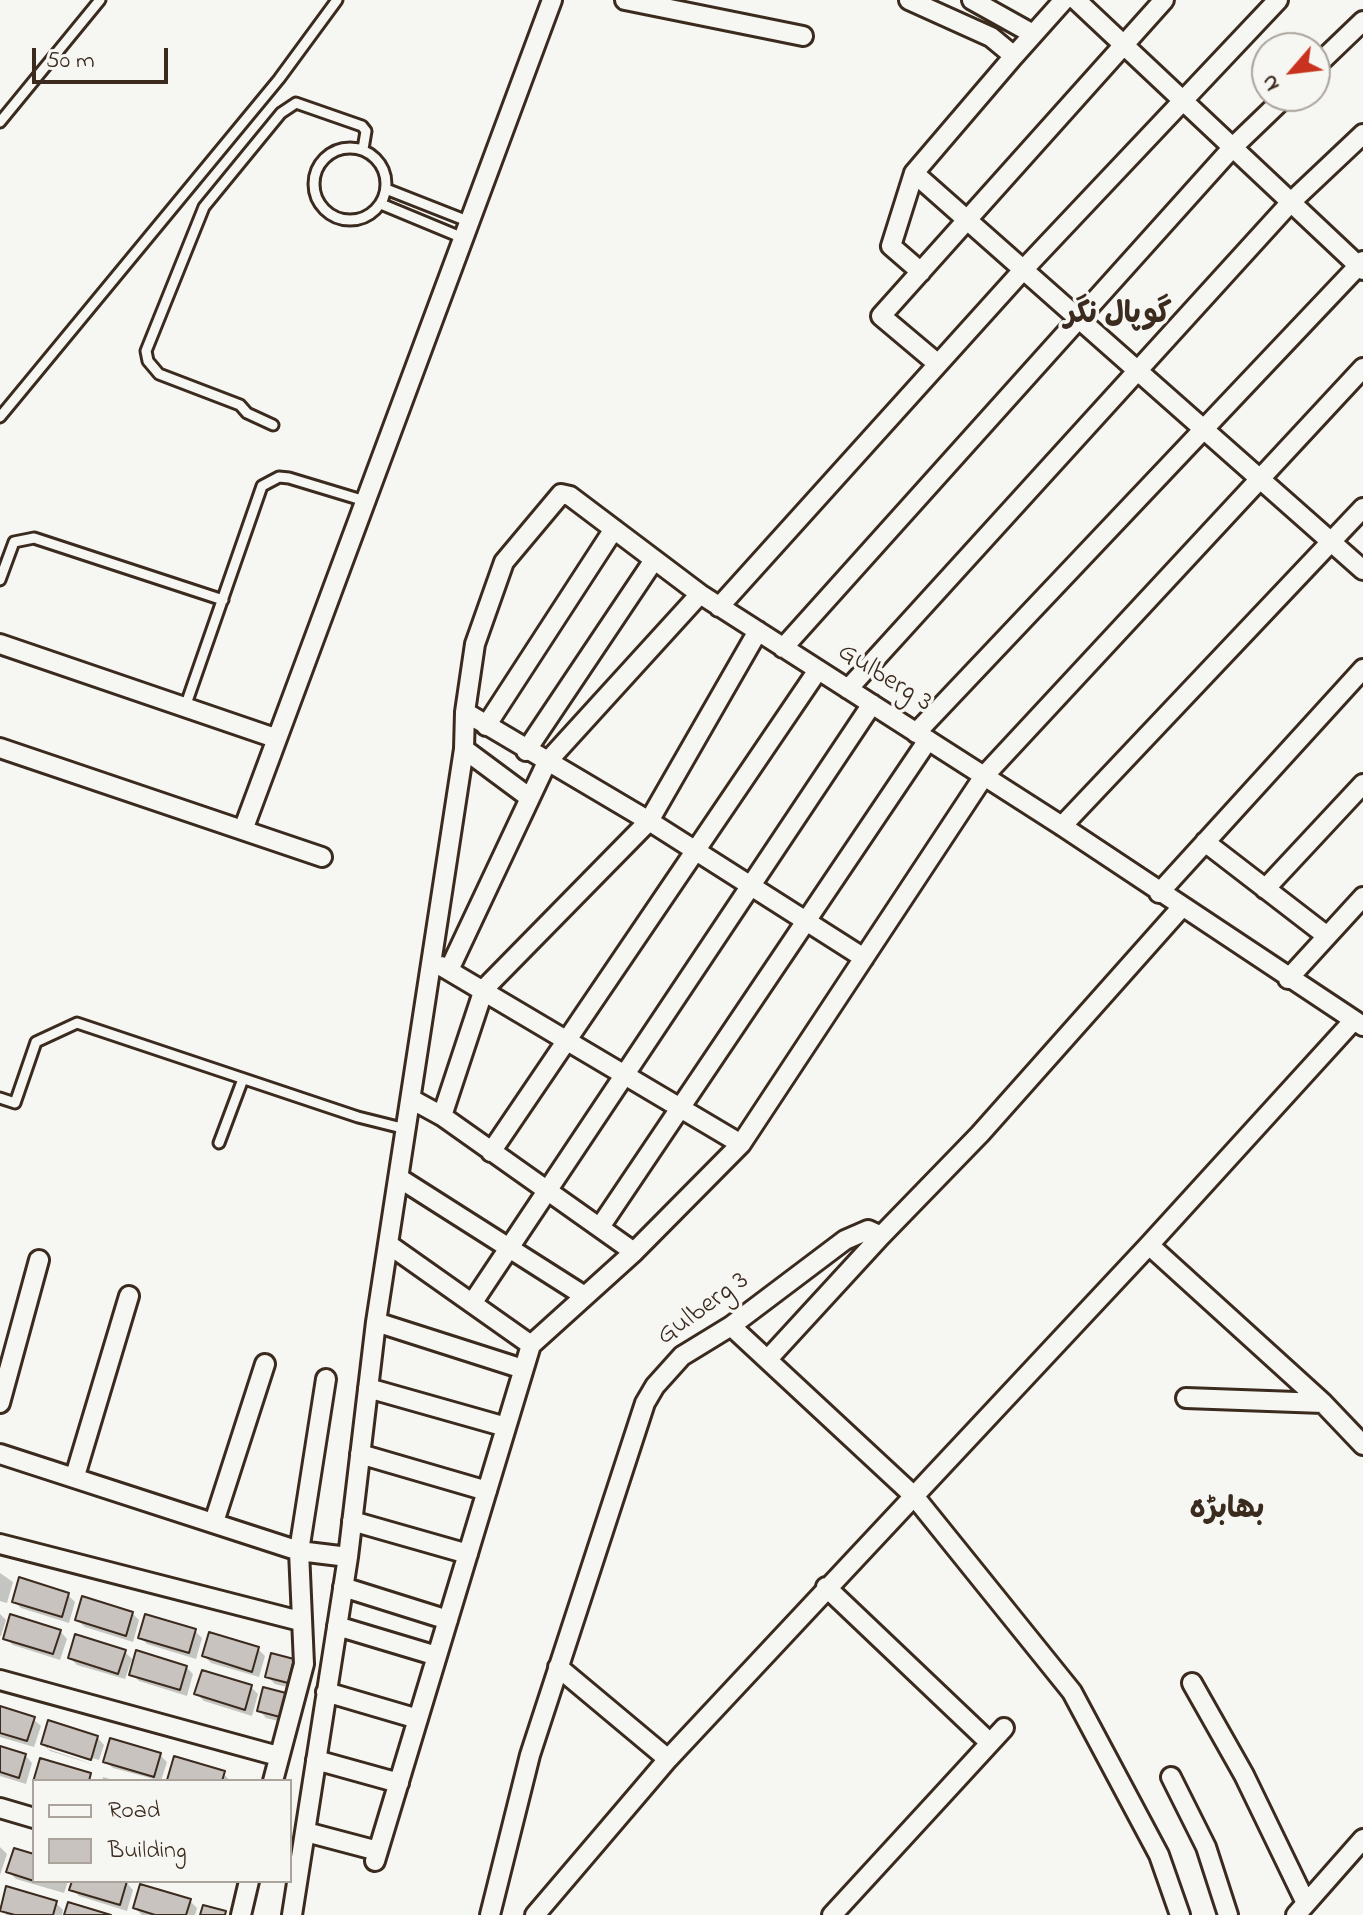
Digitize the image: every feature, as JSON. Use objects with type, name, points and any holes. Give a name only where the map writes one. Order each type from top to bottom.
[{"type":"street","points":[[243,830],[552,0]]},
{"type":"street","points":[[625,0],[803,36]]},
{"type":"street","points":[[909,0],[991,37],[1014,56]]},
{"type":"street","points":[[972,0],[1033,34]]},
{"type":"street","points":[[921,272],[891,246],[914,173],[1058,6],[1038,0]]},
{"type":"street","points":[[600,1227],[806,921],[922,736],[1204,429],[1361,266],[1076,0]]},
{"type":"street","points":[[938,364],[881,316],[1164,0]]},
{"type":"street","points":[[719,607],[1023,270],[1278,0]]},
{"type":"street","points":[[1331,52],[1363,21]]},
{"type":"street","points":[[783,648],[1233,147],[1269,112]]},
{"type":"street","points":[[848,689],[1291,202],[1363,134]]},
{"type":"street","points":[[914,173],[1363,570]]},
{"type":"street","points":[[306,1832],[377,1856],[531,1345],[634,1252],[741,1144],[984,776],[1363,368]]},
{"type":"street","name":"Gulberg 3","points":[[465,712],[475,644],[504,562],[561,494],[570,496],[719,607],[1062,826],[1358,1023],[826,1587],[668,1759],[535,1915]]},
{"type":"street","points":[[1062,826],[1363,508]]},
{"type":"street","points":[[486,726],[614,529]]},
{"type":"street","points":[[526,751],[654,560]]},
{"type":"street","points":[[449,970],[547,762],[700,594]]},
{"type":"street","points":[[442,1116],[484,989],[649,821],[758,631]]},
{"type":"street","points":[[0,644],[275,738]]},
{"type":"street","points":[[1159,893],[1363,669]]},
{"type":"street","points":[[491,1152],[818,670]]},
{"type":"street","points":[[473,1302],[872,704]]},
{"type":"street","points":[[465,712],[526,751],[649,821],[864,958]]},
{"type":"street","points":[[292,1915],[348,1557],[376,1322],[429,960],[464,749],[465,712]]},
{"type":"street","points":[[0,748],[322,857]]},
{"type":"street","points":[[464,749],[530,798]]},
{"type":"street","points":[[1265,889],[1363,784]]},
{"type":"street","points":[[1205,842],[1327,936]]},
{"type":"street","points":[[1288,979],[1363,897]]},
{"type":"street","points":[[768,1359],[980,1134],[1181,908]]},
{"type":"street","points":[[429,960],[484,989],[741,1144]]},
{"type":"street","points":[[411,1099],[442,1116],[634,1252]]},
{"type":"street","points":[[399,1178],[583,1295]]},
{"type":"street","name":"Gulberg 3","points":[[490,1915],[530,1755],[645,1403],[662,1375],[682,1356],[731,1326],[845,1240],[868,1230],[881,1236]]},
{"type":"street","points":[[388,1244],[531,1345]]},
{"type":"street","points":[[1149,1245],[1323,1403],[1363,1445]]},
{"type":"street","points":[[0,1403],[39,1260]]},
{"type":"street","points":[[75,1476],[129,1296]]},
{"type":"street","points":[[376,1322],[523,1369]]},
{"type":"street","points":[[731,1326],[914,1496],[1072,1692],[1159,1855],[1180,1915]]},
{"type":"street","points":[[214,1522],[265,1364]]},
{"type":"street","points":[[273,1779],[304,1664],[299,1551],[326,1379]]},
{"type":"street","points":[[368,1388],[506,1427]]},
{"type":"street","points":[[1186,1398],[1323,1403]]},
{"type":"street","points":[[0,1454],[299,1551],[348,1557]]},
{"type":"street","points":[[360,1454],[487,1491]]},
{"type":"street","points":[[352,1521],[468,1554]]},
{"type":"street","points":[[0,1544],[300,1621]]},
{"type":"street","points":[[343,1587],[448,1620]]},
{"type":"street","points":[[826,1587],[989,1742]]},
{"type":"street","points":[[337,1626],[437,1656]]},
{"type":"street","points":[[558,1667],[668,1759]]},
{"type":"street","points":[[0,1680],[278,1756]]},
{"type":"street","points":[[1192,1683],[1244,1775],[1301,1909],[1363,1839]]},
{"type":"street","points":[[326,1692],[418,1719]]},
{"type":"street","points":[[832,1915],[1004,1728]]},
{"type":"street","points":[[316,1760],[399,1783]]},
{"type":"street","points":[[1171,1777],[1206,1847],[1228,1915]]},
{"type":"street","points":[[0,1808],[32,1817]]},
{"type":"street","points":[[241,1915],[249,1883]]},
{"type":"lane","points":[[0,122],[100,0]]},
{"type":"lane","points":[[0,417],[279,79],[337,0]]},
{"type":"lane","points":[[273,425],[247,413],[240,405],[159,374],[148,361],[146,351],[204,207],[281,113],[296,103],[362,126],[366,131],[363,149]]},
{"type":"lane","points":[[363,149],[382,165],[386,189],[381,204],[372,214],[345,221],[322,207],[315,195],[313,182],[324,157],[336,150],[363,149]]},
{"type":"lane","points":[[386,189],[466,230]]},
{"type":"lane","points":[[381,204],[466,230]]},
{"type":"lane","points":[[185,707],[262,486],[279,477],[289,478],[365,501]]},
{"type":"lane","points":[[0,580],[14,542],[34,538],[223,600]]},
{"type":"lane","points":[[0,1098],[15,1103],[36,1042],[77,1023],[358,1117],[406,1129]]},
{"type":"lane","points":[[219,1143],[243,1079]]},
{"type":"building","points":[[19,1577],[69,1593],[62,1617],[12,1602]]},
{"type":"building","points":[[82,1596],[133,1612],[126,1636],[75,1620]]},
{"type":"building","points":[[10,1614],[61,1630],[53,1654],[3,1639]]},
{"type":"building","points":[[145,1614],[196,1629],[189,1653],[138,1638]]},
{"type":"building","points":[[209,1632],[259,1647],[252,1672],[202,1656]]},
{"type":"building","points":[[75,1634],[126,1650],[118,1674],[68,1658]]},
{"type":"building","points":[[136,1650],[187,1666],[180,1690],[129,1675]]},
{"type":"building","points":[[271,1653],[294,1659],[288,1683],[265,1677]]},
{"type":"building","points":[[202,1670],[252,1685],[245,1710],[194,1694]]},
{"type":"building","points":[[263,1687],[286,1693],[280,1717],[257,1711]]},
{"type":"building","points":[[0,1706],[35,1717],[27,1741],[0,1733]]},
{"type":"building","points":[[48,1720],[98,1736],[91,1760],[41,1744]]},
{"type":"building","points":[[110,1738],[161,1753],[154,1777],[103,1762]]},
{"type":"building","points":[[0,1746],[26,1754],[19,1778],[0,1772]]},
{"type":"building","points":[[174,1756],[225,1771],[223,1779],[167,1779]]},
{"type":"building","points":[[40,1758],[91,1773],[90,1779],[34,1779]]},
{"type":"building","points":[[14,1848],[32,1853],[32,1880],[6,1872]]},
{"type":"building","points":[[71,1883],[126,1883],[120,1905],[69,1890]]},
{"type":"building","points":[[140,1884],[191,1899],[186,1915],[155,1915],[133,1908]]},
{"type":"building","points":[[6,1886],[57,1901],[53,1915],[15,1915],[0,1911]]},
{"type":"building","points":[[68,1902],[111,1915],[64,1915]]},
{"type":"building","points":[[203,1905],[226,1911],[225,1915],[200,1915]]},
{"type":"district","name":"گوپال نگر","points":[[1118,317]]},
{"type":"district","name":"بھابڑہ","points":[[1227,1512]]}]
